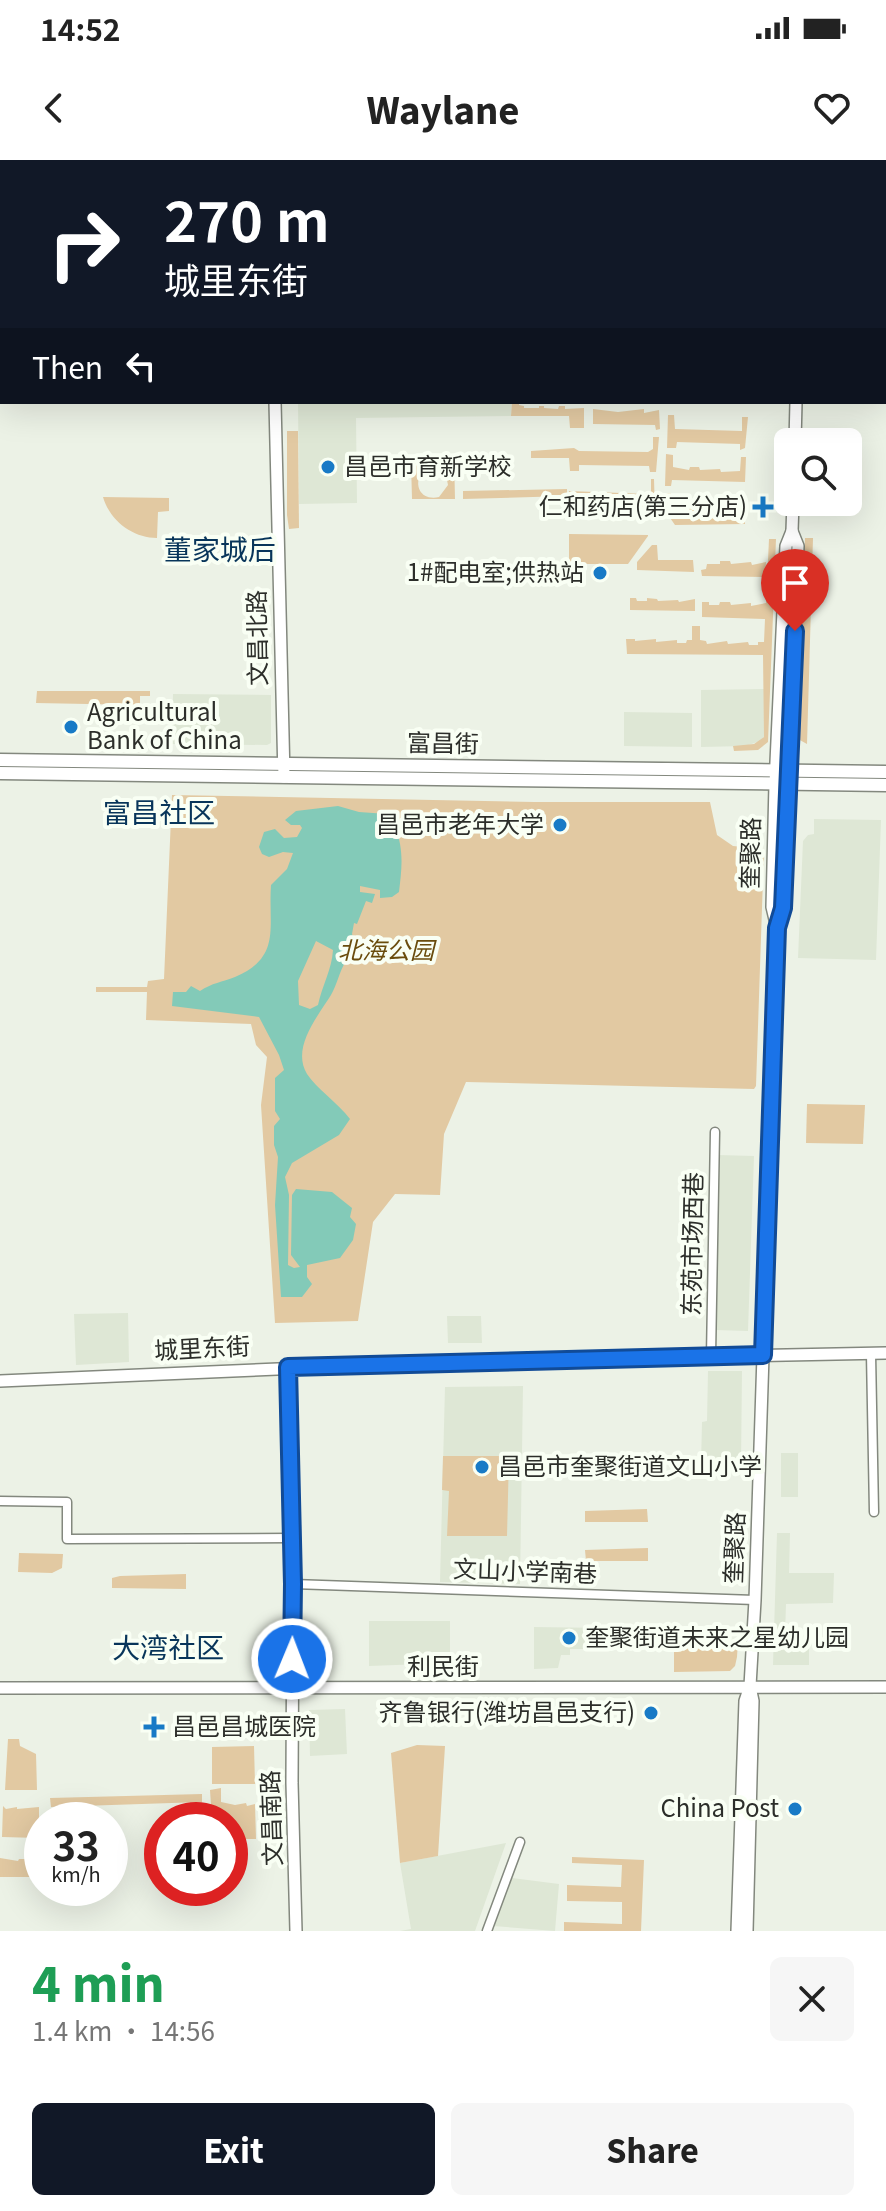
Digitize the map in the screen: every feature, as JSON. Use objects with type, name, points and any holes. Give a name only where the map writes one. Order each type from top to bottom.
[{"type":"main road","name":"富昌街","points":[[0,760],[283,770],[775,777],[886,772]]},
{"type":"main road","name":"富昌街","points":[[0,773],[283,770]]},
{"type":"main road","name":"富昌街","points":[[789,777],[886,785]]},
{"type":"street","name":"文昌北路","points":[[275,404],[283,770]]},
{"type":"street","points":[[795,428],[796,404]]},
{"type":"street","name":"奎聚路","points":[[747,1931],[753,1701],[750,1686],[777,928],[772,907],[775,777],[786,546],[792,531],[793,516]]},
{"type":"street","points":[[777,928],[783,908],[798,546],[792,531]]},
{"type":"street","name":"东苑市场西巷","points":[[711,1356],[715,1132]]},
{"type":"street","name":"城里东街","points":[[0,1381],[288,1367],[886,1353]]},
{"type":"street","points":[[871,1354],[874,1512]]},
{"type":"street","name":"文昌南路","points":[[288,1367],[296,1931]]},
{"type":"street","points":[[0,1501],[67,1502],[67,1539],[292,1538]]},
{"type":"street","name":"文山小学南巷","points":[[293,1584],[755,1600]]},
{"type":"street","name":"奎聚路","points":[[737,1931],[745,1701],[750,1686]]},
{"type":"street","name":"利民街","points":[[0,1688],[886,1687]]},
{"type":"street","points":[[487,1931],[520,1842]]},
{"type":"shaded area","name":"昌邑市育新学校","points":[[298,404],[512,404],[511,416],[356,418],[357,503],[299,504]]},
{"type":"shaded area","points":[[764,689],[764,737],[760,741],[746,746],[701,747],[701,690]]},
{"type":"shaded area","points":[[173,694],[271,695],[271,743],[172,744]]},
{"type":"shaded area","points":[[624,712],[692,713],[692,747],[624,746]]},
{"type":"shaded area","points":[[814,819],[881,820],[876,960],[798,958],[803,841],[814,834]]},
{"type":"shaded area","points":[[718,1155],[754,1156],[748,1331],[715,1330]]},
{"type":"shaded area","points":[[128,1313],[129,1362],[76,1365],[74,1314]]},
{"type":"shaded area","points":[[447,1316],[481,1316],[482,1343],[448,1343]]},
{"type":"shaded area","points":[[708,1371],[742,1371],[741,1464],[701,1464],[702,1422],[707,1421]]},
{"type":"shaded area","name":"昌邑市奎聚街道文山小学","points":[[523,1386],[520,1584],[440,1582],[445,1387]]},
{"type":"shaded area","points":[[781,1453],[798,1453],[798,1497],[781,1497]]},
{"type":"shaded area","points":[[777,1533],[790,1533],[789,1573],[834,1573],[833,1603],[786,1604],[785,1635],[809,1635],[809,1665],[773,1665]]},
{"type":"shaded area","points":[[369,1621],[450,1621],[450,1663],[369,1666]]},
{"type":"shaded area","name":"奎聚街道未来之星幼儿园","points":[[534,1627],[605,1628],[604,1649],[570,1649],[570,1655],[561,1655],[558,1668],[534,1669]]},
{"type":"shaded area","points":[[345,1709],[347,1754],[310,1756],[309,1710]]},
{"type":"shaded area","points":[[506,1843],[475,1931],[400,1931],[411,1929],[400,1863]]},
{"type":"shaded area","points":[[512,1878],[559,1884],[555,1931],[493,1926]]},
{"type":"green space","points":[[512,404],[524,408],[584,408],[584,428],[570,428],[569,416],[511,416]]},
{"type":"green space","points":[[593,409],[618,412],[644,409],[644,413],[659,410],[660,429],[656,430],[655,425],[593,424]]},
{"type":"green space","points":[[668,415],[674,415],[675,429],[742,431],[742,417],[748,417],[745,448],[740,450],[740,444],[677,442],[676,448],[667,448]]},
{"type":"green space","points":[[287,431],[298,431],[299,528],[289,529],[287,515]]},
{"type":"green space","points":[[653,437],[659,437],[656,472],[650,472],[649,466],[579,465],[579,471],[570,471],[569,458],[531,458],[531,451],[574,448],[579,451],[648,452],[653,449]]},
{"type":"green space","points":[[666,454],[673,455],[673,467],[720,469],[721,472],[740,471],[741,457],[746,457],[745,482],[672,480],[671,486],[665,486]]},
{"type":"green space","points":[[454,455],[455,499],[412,499],[411,462],[418,462],[418,456]],"holes":[[[434,468],[446,475],[448,485],[439,497],[428,497],[421,492],[418,484],[421,473]]]},
{"type":"green space","points":[[651,479],[654,479],[655,513],[651,513],[651,507],[576,507],[576,512],[569,513],[569,491],[647,494],[651,491]]},
{"type":"green space","points":[[567,489],[567,496],[463,499],[463,491]]},
{"type":"green space","points":[[665,493],[671,493],[671,508],[739,510],[740,495],[744,496],[745,524],[675,525],[664,509]]},
{"type":"green space","points":[[103,497],[169,498],[169,511],[158,512],[157,538],[139,535],[117,521]]},
{"type":"green space","points":[[569,534],[648,536],[628,564],[569,564]]},
{"type":"green space","points":[[805,538],[813,538],[807,744],[798,739]]},
{"type":"green space","points":[[769,539],[776,539],[768,742],[758,750],[734,751],[733,746],[754,744],[764,737],[763,655],[627,654],[626,639],[686,643],[692,640],[692,626],[700,626],[700,640],[707,644],[727,641],[728,644],[748,642],[749,645],[758,645],[758,642],[764,642],[765,619],[702,617],[702,602],[709,602],[709,605],[719,605],[720,602],[730,602],[731,605],[751,603],[751,606],[766,603]]},
{"type":"green space","points":[[652,545],[657,545],[658,560],[693,560],[694,572],[637,570],[637,562]]},
{"type":"green space","points":[[720,561],[730,561],[731,564],[751,562],[752,565],[766,562],[765,577],[702,576],[701,570],[706,569],[707,564],[720,564]]},
{"type":"green space","points":[[630,598],[637,601],[647,601],[647,598],[679,602],[695,599],[695,611],[630,610]]},
{"type":"green space","points":[[37,691],[150,691],[150,696],[140,696],[140,705],[36,703]]},
{"type":"green space","name":"北海公园","points":[[172,795],[710,802],[717,835],[733,846],[764,849],[756,1086],[754,1089],[466,1082],[444,1134],[440,1195],[395,1194],[373,1222],[358,1321],[275,1323],[261,1105],[267,1057],[256,1045],[251,1024],[146,1020],[147,992],[96,992],[96,987],[147,987],[148,981],[164,979]]},
{"type":"green space","points":[[807,1104],[865,1105],[863,1144],[806,1143]]},
{"type":"green space","points":[[443,1456],[509,1456],[507,1536],[447,1536],[449,1491],[442,1490]]},
{"type":"green space","points":[[647,1509],[648,1522],[585,1522],[585,1511]]},
{"type":"green space","points":[[648,1548],[648,1561],[586,1561],[585,1550]]},
{"type":"green space","points":[[19,1553],[63,1554],[62,1568],[52,1573],[18,1572]]},
{"type":"green space","points":[[186,1574],[186,1589],[112,1588],[112,1578],[120,1576]]},
{"type":"green space","points":[[674,1640],[738,1641],[735,1666],[730,1671],[674,1672]]},
{"type":"green space","points":[[8,1739],[19,1739],[20,1746],[36,1754],[37,1790],[5,1790]]},
{"type":"green space","points":[[417,1745],[445,1746],[438,1856],[400,1863],[391,1753]]},
{"type":"green space","points":[[254,1746],[255,1784],[212,1784],[212,1747]]},
{"type":"green space","points":[[221,1788],[221,1802],[211,1802],[210,1790]]},
{"type":"green space","points":[[202,1794],[202,1802],[128,1804],[128,1802],[50,1802],[50,1798]]},
{"type":"green space","points":[[255,1804],[256,1839],[248,1839],[248,1806]]},
{"type":"green space","points":[[3,1806],[6,1809],[24,1808],[24,1838],[2,1837]]},
{"type":"green space","points":[[572,1857],[644,1860],[641,1931],[564,1931],[564,1922],[622,1924],[622,1902],[567,1901],[567,1885],[621,1887],[622,1865],[572,1863]]},
{"type":"green space","points":[[0,1858],[24,1859],[24,1877],[0,1877]]},
{"type":"water","name":"北海公园","points":[[338,806],[359,812],[387,814],[376,826],[384,834],[389,824],[395,826],[400,843],[401,866],[399,892],[392,897],[380,898],[380,890],[360,886],[360,892],[375,894],[372,903],[366,901],[357,924],[354,923],[354,949],[304,1043],[302,1054],[307,1074],[350,1119],[339,1135],[292,1163],[285,1177],[289,1195],[288,1265],[300,1267],[291,1255],[292,1195],[296,1189],[332,1192],[352,1208],[350,1217],[356,1224],[353,1240],[340,1258],[307,1265],[307,1277],[312,1284],[302,1297],[281,1297],[275,1205],[278,1157],[274,1145],[274,1126],[280,1119],[275,1111],[275,1078],[284,1070],[279,1055],[259,1017],[172,1006],[173,992],[186,992],[191,986],[200,991],[235,977],[260,960],[270,939],[271,885],[287,869],[293,853],[283,852],[269,857],[262,854],[259,847],[264,832],[275,829],[284,838],[297,837],[302,828],[300,825],[291,825],[285,820],[296,811]],"holes":[[[316,941],[333,950],[318,1005],[310,1009],[299,1005],[298,981]]]},
{"type":"place","name":"昌邑市育新学校","points":[[328,467]]},
{"type":"place","name":"仁和药店(第三分店)","points":[[763,507]]},
{"type":"place","name":"1#配电室;供热站","points":[[600,573]]},
{"type":"place","name":"Agricultural Bank of China","points":[[71,727]]},
{"type":"place","name":"昌邑市老年大学","points":[[560,825]]},
{"type":"place","name":"昌邑市奎聚街道文山小学","points":[[482,1467]]},
{"type":"place","name":"奎聚街道未来之星幼儿园","points":[[569,1638]]},
{"type":"place","name":"齐鲁银行(潍坊昌邑支行)","points":[[651,1713]]},
{"type":"place","name":"昌邑昌城医院","points":[[154,1727]]},
{"type":"place","name":"China Post","points":[[795,1809]]},
{"type":"district","name":"董家城后","points":[[220,550]]},
{"type":"district","name":"富昌社区","points":[[159,813]]},
{"type":"district","name":"大湾社区","points":[[168,1648]]},
{"type":"route","points":[[292,1659],[288,1367],[763,1355],[777,928],[783,908],[795,631]]}]
